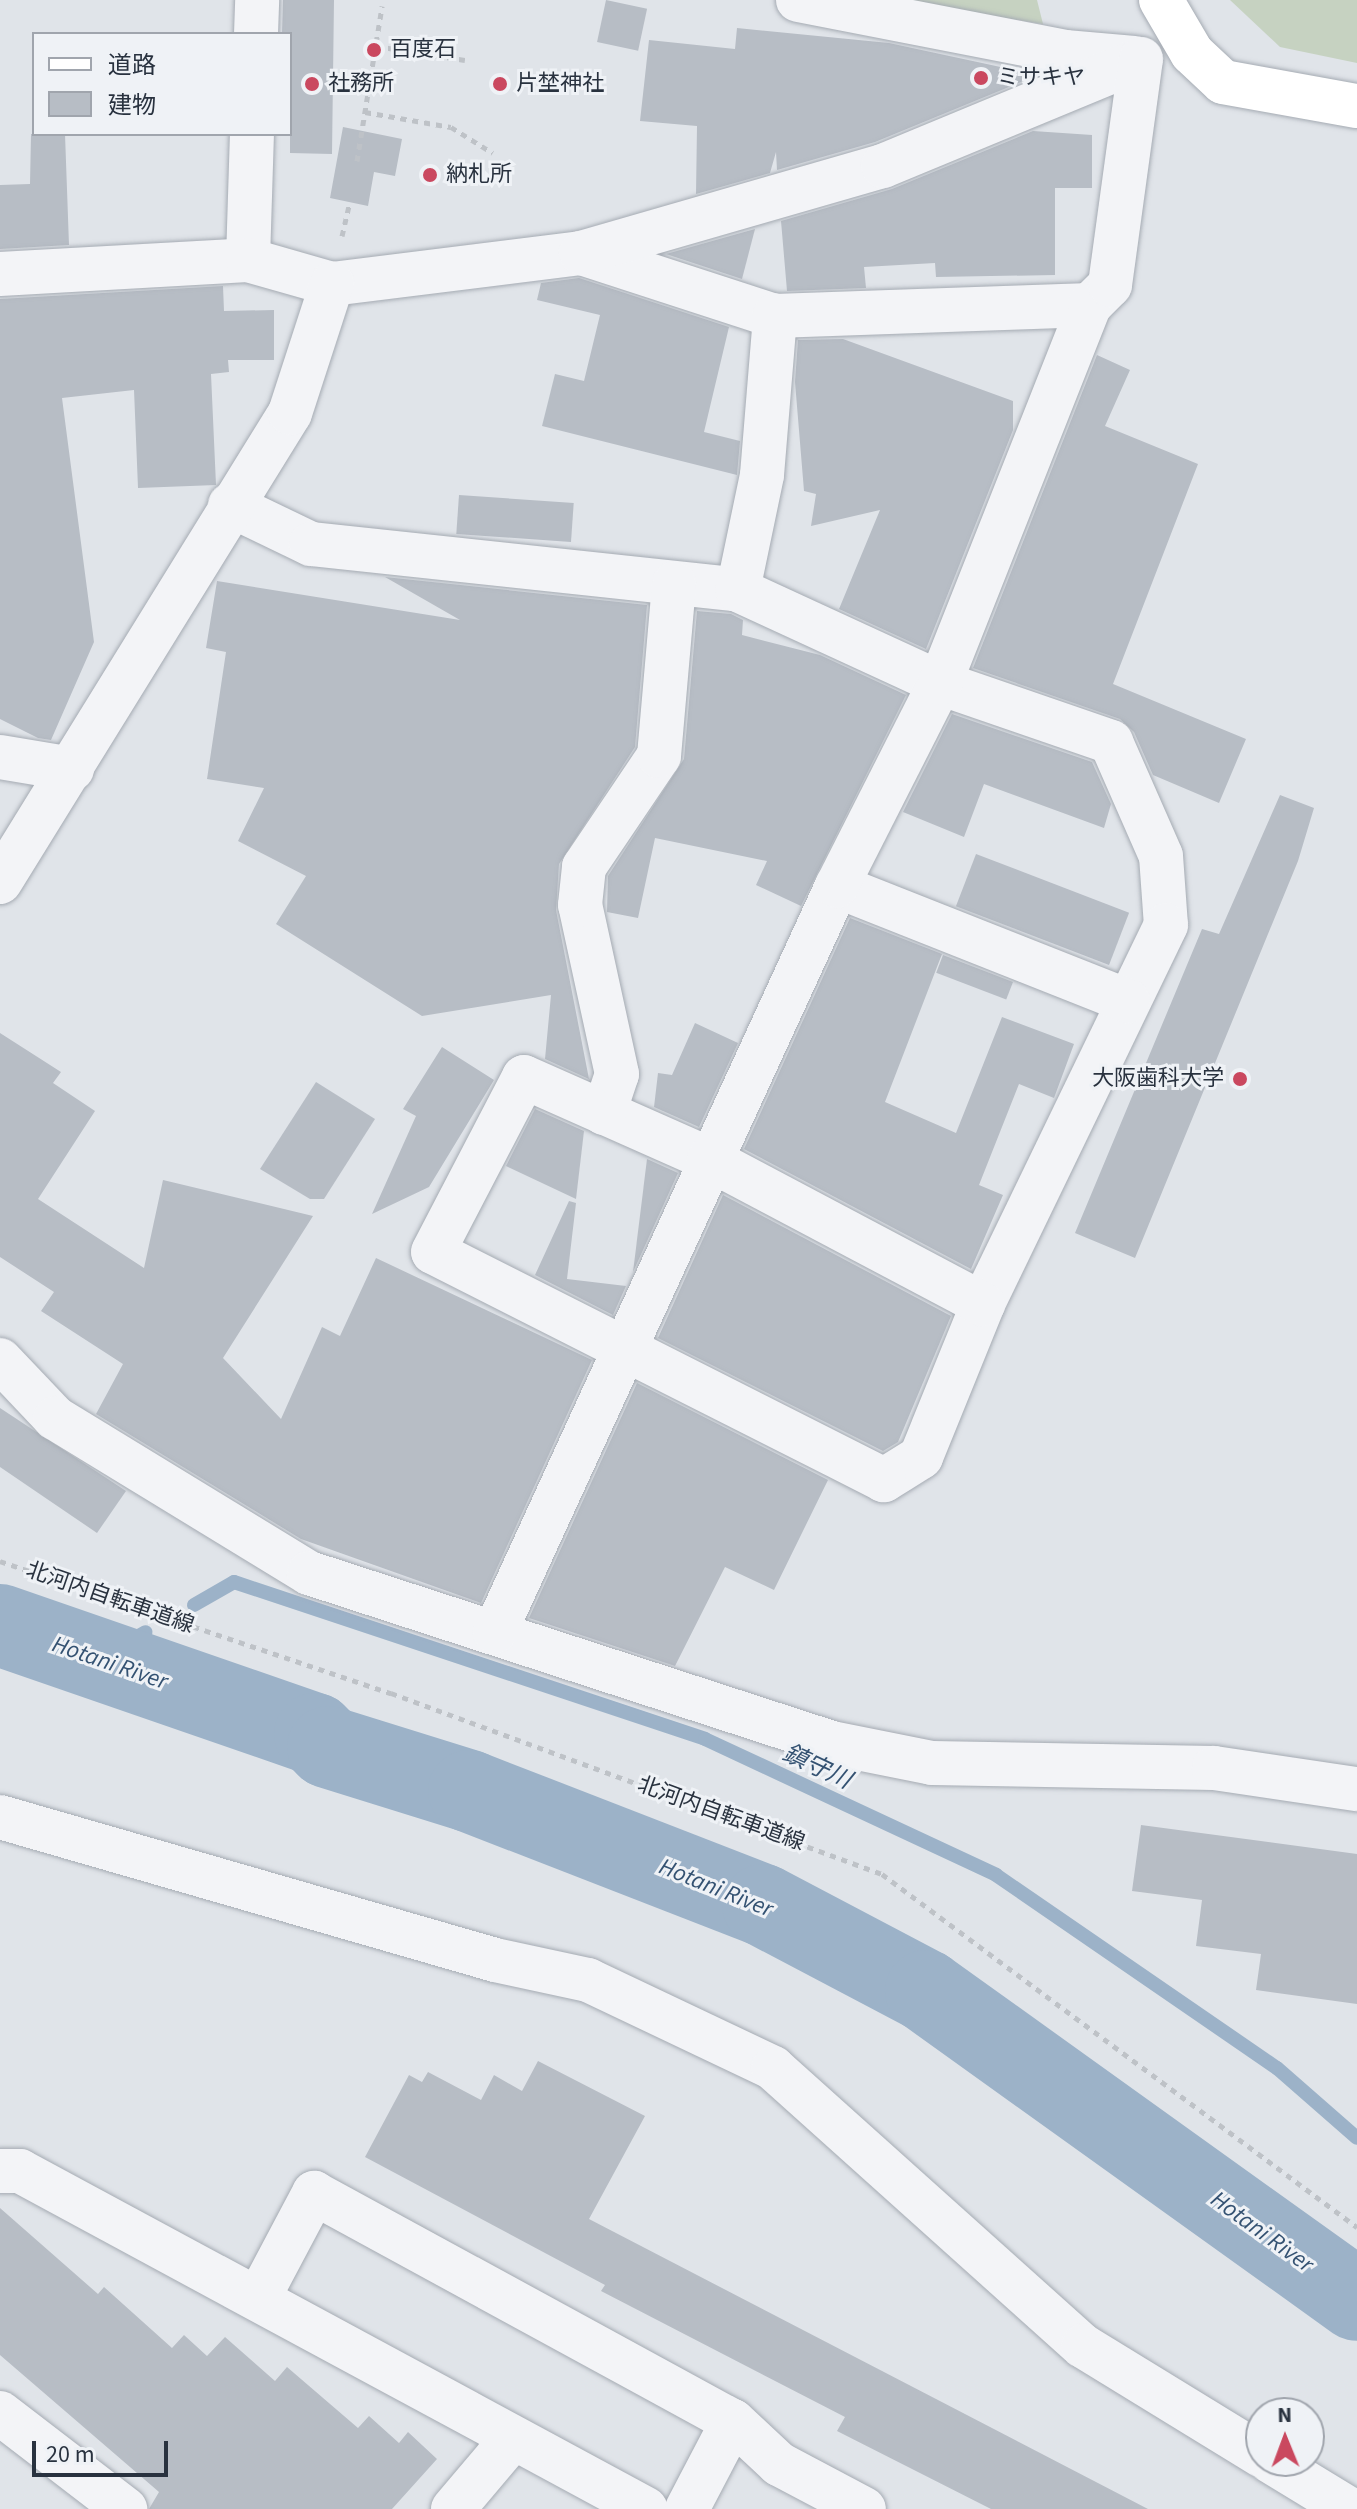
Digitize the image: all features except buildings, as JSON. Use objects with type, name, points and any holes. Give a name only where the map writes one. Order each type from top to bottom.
[{"type":"main road","points":[[1161,0],[1192,53],[1223,82],[1357,106]]},
{"type":"street","points":[[256,32],[257,0]]},
{"type":"street","points":[[798,0],[1065,52],[1141,59],[1192,53]]},
{"type":"street","points":[[0,274],[248,260],[336,263],[581,253],[883,166],[1141,59]]},
{"type":"street","points":[[495,1632],[620,1351],[837,886],[940,683],[1090,305],[1110,285],[1141,59]]},
{"type":"street","points":[[248,260],[252,136]]},
{"type":"street","points":[[581,253],[775,316],[1090,305]]},
{"type":"street","points":[[0,882],[72,769],[230,505],[290,413],[336,263]]},
{"type":"street","points":[[738,590],[762,475],[775,316]]},
{"type":"street","points":[[230,505],[311,544],[738,590],[940,683],[1111,742],[1161,856],[1166,925],[983,1304],[921,1457],[884,1480],[620,1351],[433,1252],[524,1077],[709,1159],[983,1304]]},
{"type":"street","points":[[604,1113],[617,1074],[580,905],[584,867],[659,756],[674,584]]},
{"type":"street","points":[[0,757],[72,769]]},
{"type":"street","points":[[837,886],[1128,1001]]},
{"type":"street","points":[[0,1360],[55,1418],[309,1573],[832,1743],[932,1763],[1214,1768],[1357,1789]]},
{"type":"street","points":[[0,1817],[495,1960],[588,1980],[773,2068],[1083,2346],[1245,2445]]},
{"type":"street","points":[[0,2171],[20,2171],[259,2297],[646,2509]]},
{"type":"street","points":[[259,2297],[314,2193],[733,2421],[779,2464],[864,2509]]},
{"type":"street","points":[[0,2413],[125,2509]]},
{"type":"street","points":[[687,2509],[733,2421]]},
{"type":"street","points":[[453,2509],[513,2438]]},
{"type":"street","points":[[1296,2477],[1349,2509]]},
{"type":"path","points":[[357,161],[382,6]]},
{"type":"path","points":[[376,46],[465,60]]},
{"type":"path","points":[[365,112],[451,127],[493,153]]},
{"type":"path","points":[[336,263],[350,202]]},
{"type":"path","name":"北河内自転車道線","points":[[0,1561],[391,1693],[882,1874],[1357,2227]]},
{"type":"green space","points":[[884,0],[1037,0],[1043,24],[919,5]]},
{"type":"green space","points":[[1230,0],[1357,0],[1357,63],[1280,47]]},
{"type":"waterway","name":"鎮守川","points":[[194,1605],[234,1582],[705,1739],[996,1875],[1277,2068],[1357,2138]]},
{"type":"waterway","name":"Hotani River","points":[[0,1625],[315,1734],[328,1747],[469,1791],[763,1905],[926,1991],[1357,2300]]},
{"type":"waterway","name":"鎮守川","points":[[101,1657],[146,1632]]},
{"type":"place","name":"百度石","points":[[374,50]]},
{"type":"place","name":"ミサキヤ","points":[[981,78]]},
{"type":"place","name":"社務所","points":[[312,84]]},
{"type":"place","name":"片埜神社","points":[[500,84]]},
{"type":"place","name":"納札所","points":[[430,175]]},
{"type":"place","name":"大阪歯科大学","points":[[1240,1079]]}]
